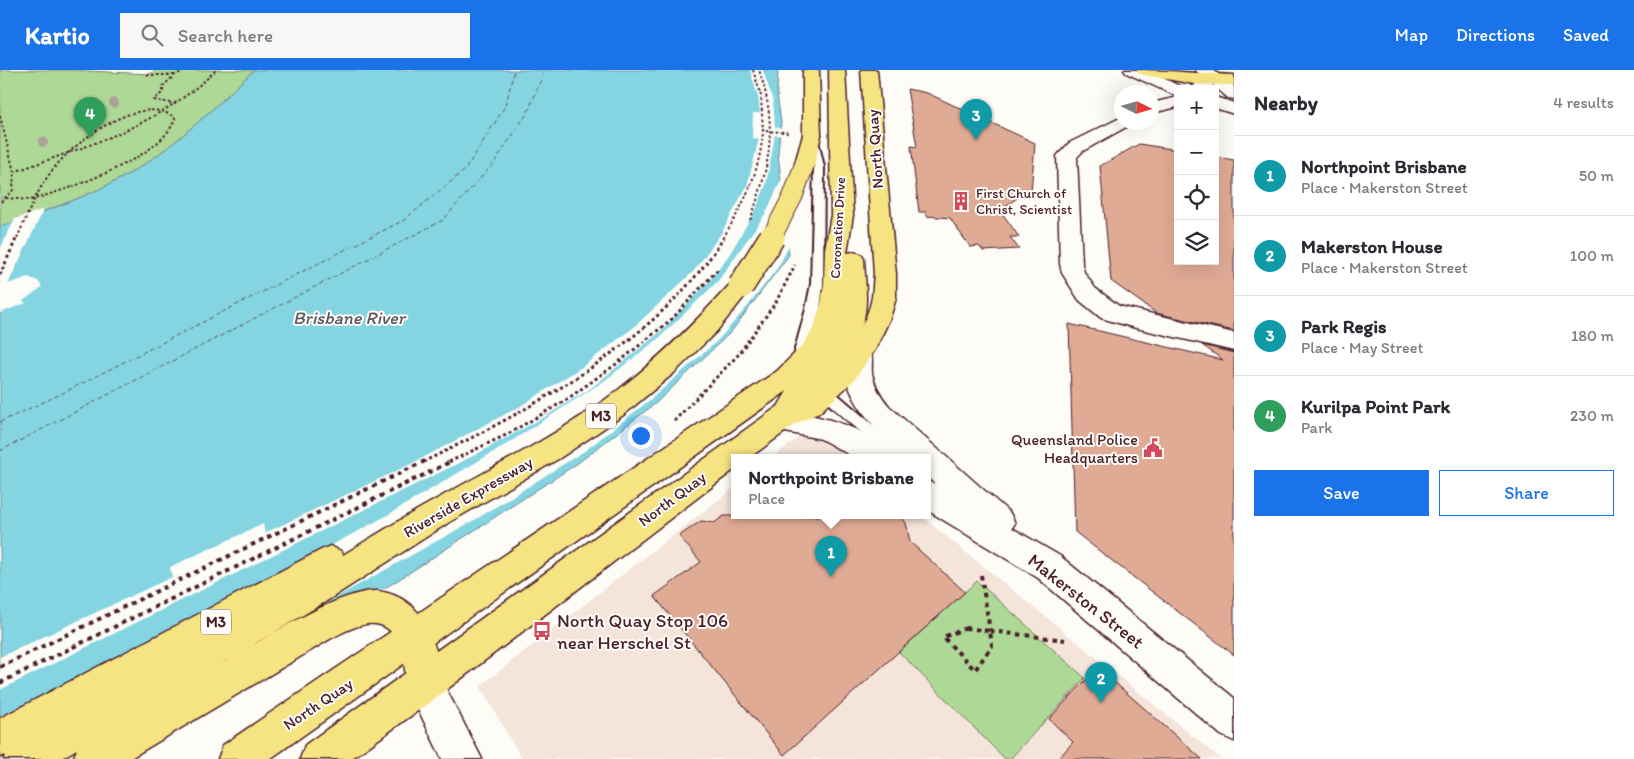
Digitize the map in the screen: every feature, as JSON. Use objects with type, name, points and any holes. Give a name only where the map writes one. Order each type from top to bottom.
[{"type":"main road","name":"M3","points":[[811,70],[812,135]]},
{"type":"main road","name":"Coronation Drive","points":[[813,372],[831,362],[838,352],[850,327],[853,314],[852,238],[842,215],[837,70]]},
{"type":"main road","name":"North Quay","points":[[237,759],[408,627],[786,378],[813,372],[844,374],[860,355],[878,318],[884,298],[885,274],[869,70]]},
{"type":"main road","points":[[1144,70],[1178,77],[1234,80]]},
{"type":"main road","name":"Riverside Expressway","points":[[23,759],[313,591],[436,514],[550,450],[612,409],[665,366],[707,326],[741,286],[788,208],[805,163],[812,135]]},
{"type":"main road","name":"North Quay","points":[[735,454],[784,418],[809,406],[813,372]]},
{"type":"main road","name":"North Quay","points":[[318,759],[424,684],[731,457]]},
{"type":"main road","name":"M3","points":[[0,738],[322,565],[436,514]]},
{"type":"main road","points":[[92,759],[339,616],[378,607],[392,610],[408,627],[424,684]]},
{"type":"street","points":[[1132,70],[1171,87]]},
{"type":"street","points":[[1207,80],[1234,94]]},
{"type":"street","points":[[1159,96],[1171,87]]},
{"type":"street","points":[[1159,106],[1174,103]]},
{"type":"street","points":[[1219,103],[1234,108]]},
{"type":"street","points":[[1114,126],[1076,146],[1067,156],[1071,264],[1073,273],[1087,294],[1110,312],[1132,319],[1234,342]]},
{"type":"street","points":[[860,355],[858,362],[860,376],[872,404],[888,424],[921,454]]},
{"type":"street","points":[[784,418],[832,430],[856,443],[871,454]]},
{"type":"street","points":[[931,463],[1049,567]]},
{"type":"street","name":"Makerston Street","points":[[933,496],[1049,567],[1234,722]]},
{"type":"street","points":[[424,684],[463,759]]},
{"type":"lane","points":[[812,135],[819,167],[817,278],[813,309],[803,343],[813,372],[896,454]]},
{"type":"path","points":[[176,104],[154,100],[163,92],[163,86],[186,70]]},
{"type":"path","points":[[14,172],[136,126],[176,104],[198,89],[216,70]]},
{"type":"path","points":[[0,667],[480,434],[545,398],[609,354],[655,316],[686,286],[731,227],[756,171],[760,156],[763,131],[761,96],[753,70]]},
{"type":"path","points":[[748,223],[763,186],[770,131],[768,102],[759,70]]},
{"type":"path","points":[[147,75],[175,76]]},
{"type":"path","points":[[0,275],[47,179],[72,150],[94,133],[126,116],[147,111],[160,111],[170,114],[175,118],[173,128],[144,151],[121,165],[72,187],[29,200],[19,201],[6,198]]},
{"type":"path","points":[[0,116],[14,172],[13,190],[0,203]]},
{"type":"path","points":[[763,131],[786,132]]},
{"type":"path","points":[[0,683],[516,430],[566,400],[619,362],[673,318],[719,268]]},
{"type":"path","points":[[981,575],[990,630],[992,646],[975,670],[943,637],[966,628],[990,630],[1065,640]]},
{"type":"shaded area","points":[[812,427],[845,454],[777,454]]},
{"type":"shaded area","points":[[731,490],[731,519],[925,519],[1221,759],[522,759],[480,686]]},
{"type":"green space","points":[[0,70],[68,70],[150,74],[156,70],[254,70],[182,136],[134,171],[85,195],[0,227]]},
{"type":"green space","points":[[977,581],[1085,678],[1010,759],[1005,759],[899,652]]},
{"type":"water","name":"Brisbane River","points":[[254,70],[778,70],[777,94],[781,122],[778,153],[789,255],[731,332],[656,403],[578,463],[406,575],[110,759],[0,759],[0,227],[85,195],[134,171],[182,136]]},
{"type":"pier","points":[[750,70],[763,70],[773,101],[775,127],[783,128],[782,136],[775,135],[766,185],[756,209],[729,255],[706,285],[659,333],[591,388],[546,416],[475,455],[0,690],[0,657],[172,577],[170,567],[263,524],[265,533],[411,464],[519,407],[582,367],[634,327],[694,271],[722,232],[747,186],[759,139],[752,138],[753,113],[760,113],[758,97]]},
{"type":"pier","points":[[783,176],[790,244],[778,267],[748,306],[718,340],[651,399],[586,450],[478,518],[326,603],[328,606],[361,593],[389,588],[115,759],[0,759],[0,716],[243,593],[386,516],[510,442],[604,381],[659,338],[718,281],[766,213]]},
{"type":"pier","points":[[44,209],[8,284],[28,277],[38,281],[42,287],[23,301],[26,303],[0,313],[0,249],[15,219]]},
{"type":"building","points":[[907,89],[927,93],[1035,143],[1031,192],[1020,196],[1000,210],[1019,237],[1010,237],[1019,249],[983,251],[979,246],[970,247],[950,218],[927,216],[926,212],[919,212],[911,146],[917,147]]},
{"type":"building","points":[[1139,144],[1174,149],[1174,265],[1219,265],[1219,158],[1234,160],[1234,331],[1156,313],[1111,281],[1100,166]]},
{"type":"building","name":"Queensland Police Headquarters","points":[[1069,324],[1223,360],[1202,345],[1234,353],[1234,655],[1075,532]]},
{"type":"building","points":[[724,516],[731,516],[731,519],[903,519],[906,523],[910,542],[965,592],[784,755],[654,596],[701,562],[679,536],[701,521],[714,523]]},
{"type":"building","points":[[1098,667],[1202,759],[1058,759],[1073,742],[1049,719]]},
{"type":"ferry route","points":[[0,422],[59,395],[404,220],[465,170],[506,105],[514,70]]},
{"type":"ferry route","points":[[0,451],[443,220],[494,163],[528,112],[545,70]]},
{"type":"place","name":"Kurilpa Point Park","points":[[90,138]]},
{"type":"place","name":"Park Regis","points":[[976,140]]},
{"type":"place","name":"First Church of Christ, Scientist","points":[[961,201]]},
{"type":"place","name":"Queensland Police Headquarters","points":[[1153,448]]},
{"type":"place","name":"Northpoint Brisbane","points":[[831,577]]},
{"type":"place","name":"North Quay Stop 106 near Herschel St","points":[[542,631]]},
{"type":"place","name":"Makerston House","points":[[1101,703]]}]
